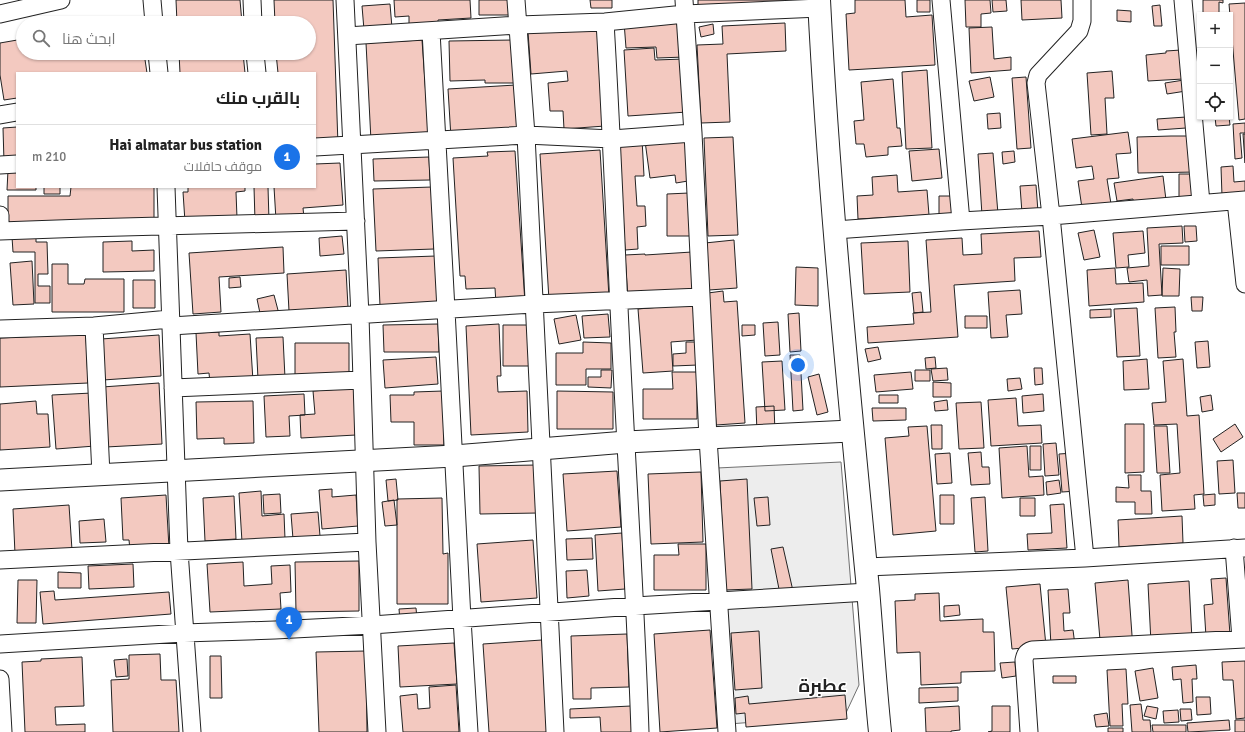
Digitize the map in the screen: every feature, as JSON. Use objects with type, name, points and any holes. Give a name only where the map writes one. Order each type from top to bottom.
[{"type":"main road","points":[[820,4],[835,230],[851,431],[866,567],[880,732]]},
{"type":"street","points":[[0,14],[61,0]]},
{"type":"street","points":[[152,0],[153,16]]},
{"type":"street","points":[[252,0],[253,16]]},
{"type":"street","points":[[345,0],[360,316],[367,542],[377,732]]},
{"type":"street","points":[[516,0],[526,135],[555,732]]},
{"type":"street","points":[[941,0],[961,221]]},
{"type":"street","points":[[1082,0],[1082,21],[1079,31],[1038,75],[1036,83],[1051,216],[1085,558]]},
{"type":"street","points":[[1183,0],[1201,203]]},
{"type":"street","points":[[347,36],[519,25],[605,22],[684,7],[820,4]]},
{"type":"street","points":[[684,7],[693,133],[708,438],[727,732]]},
{"type":"street","points":[[605,22],[612,139],[640,732]]},
{"type":"street","points":[[431,31],[462,619],[470,732]]},
{"type":"street","points":[[157,60],[158,72]]},
{"type":"street","points":[[256,60],[257,72]]},
{"type":"street","points":[[0,115],[16,112]]},
{"type":"street","points":[[316,147],[526,135],[612,139],[693,133]]},
{"type":"street","points":[[0,165],[16,164]]},
{"type":"street","points":[[166,188],[180,551],[184,633],[192,732]]},
{"type":"street","points":[[835,230],[1051,216],[1240,201],[1245,284]]},
{"type":"street","points":[[0,214],[0,231],[356,221]]},
{"type":"street","points":[[0,329],[360,316],[534,304],[701,297]]},
{"type":"street","points":[[94,326],[101,475]]},
{"type":"street","points":[[174,388],[362,380]]},
{"type":"street","points":[[0,480],[454,456],[626,442],[851,431]]},
{"type":"street","points":[[0,560],[367,542]]},
{"type":"street","points":[[866,567],[1085,558],[1239,548],[1243,639],[1032,650],[1027,652],[1024,656],[1024,660],[1029,732]]},
{"type":"street","points":[[0,644],[184,633],[372,625],[635,606],[868,592]]},
{"type":"street","points":[[0,679],[3,732]]},
{"type":"shaded area","points":[[841,462],[859,685],[845,715],[729,724],[717,468]]},
{"type":"building","points":[[176,0],[240,0],[241,16],[177,16]]},
{"type":"building","points":[[274,0],[333,0],[338,145],[316,146],[316,72],[278,72],[277,60],[316,60],[316,16],[275,16]]},
{"type":"building","points":[[394,0],[470,0],[471,18],[438,20],[438,24],[409,25],[409,16],[395,17]]},
{"type":"building","points":[[479,0],[509,0],[509,15],[479,15]]},
{"type":"building","points":[[590,0],[612,0],[612,8],[591,8]]},
{"type":"building","points":[[698,0],[788,0],[788,2],[698,5]]},
{"type":"building","points":[[855,0],[905,0],[906,17],[932,15],[935,65],[849,70],[846,14],[855,13]]},
{"type":"building","points":[[917,0],[930,0],[930,12],[917,12]]},
{"type":"building","points":[[965,0],[990,0],[991,13],[981,14],[981,27],[966,27]]},
{"type":"building","points":[[992,0],[1006,0],[1007,11],[993,12]]},
{"type":"building","points":[[1021,0],[1061,0],[1062,18],[1022,20]]},
{"type":"building","points":[[1203,0],[1223,0],[1223,3],[1219,2],[1219,12],[1203,12]]},
{"type":"building","points":[[1245,3],[1245,119],[1239,120],[1233,50],[1233,12],[1230,12],[1229,4]]},
{"type":"building","points":[[390,4],[392,28],[364,30],[362,6]]},
{"type":"building","points":[[1160,5],[1162,26],[1154,26],[1152,6]]},
{"type":"building","points":[[1117,10],[1131,11],[1131,22],[1117,21]]},
{"type":"building","points":[[682,18],[685,57],[657,58],[656,47],[626,48],[624,22]]},
{"type":"building","points":[[785,23],[786,51],[727,54],[730,122],[701,123],[697,45],[723,44],[722,26]]},
{"type":"building","points":[[713,24],[714,34],[701,37],[699,27]]},
{"type":"building","points":[[598,27],[605,126],[564,129],[563,111],[550,111],[548,83],[568,81],[567,71],[531,74],[528,32]]},
{"type":"building","points":[[992,27],[994,59],[1011,57],[1011,70],[971,73],[969,28]]},
{"type":"building","points":[[16,40],[16,60],[145,60],[147,72],[16,72],[16,98],[4,100],[0,75],[0,43]]},
{"type":"building","points":[[422,40],[429,138],[371,141],[366,43]]},
{"type":"building","points":[[513,40],[514,83],[485,83],[485,80],[450,81],[449,41]]},
{"type":"building","points":[[654,48],[655,60],[684,59],[687,112],[628,116],[624,50]]},
{"type":"building","points":[[1181,50],[1183,79],[1148,81],[1146,55]]},
{"type":"building","points":[[179,60],[244,60],[245,72],[180,72]]},
{"type":"building","points":[[927,70],[932,148],[906,149],[902,72]]},
{"type":"building","points":[[1112,71],[1114,98],[1105,98],[1107,134],[1091,135],[1087,73]]},
{"type":"building","points":[[990,77],[994,97],[974,101],[969,81]]},
{"type":"building","points":[[1026,77],[1031,148],[1017,149],[1012,78]]},
{"type":"building","points":[[893,79],[897,128],[900,128],[902,146],[888,147],[888,155],[866,157],[864,144],[856,144],[854,121],[864,120],[861,82]]},
{"type":"building","points":[[1184,80],[1186,91],[1167,94],[1165,83]]},
{"type":"building","points":[[516,85],[518,134],[451,138],[448,89]]},
{"type":"building","points":[[1000,113],[1001,128],[988,129],[987,114]]},
{"type":"building","points":[[1186,117],[1186,128],[1158,130],[1157,119]]},
{"type":"building","points":[[1215,120],[1229,120],[1230,125],[1216,126]]},
{"type":"building","points":[[1245,123],[1245,133],[1240,133],[1242,158],[1235,159],[1233,124]]},
{"type":"building","points":[[16,127],[16,162],[4,162],[3,128]]},
{"type":"building","points":[[1128,132],[1131,153],[1116,154],[1119,178],[1107,179],[1111,204],[1082,208],[1078,181],[1094,179],[1092,166],[1076,168],[1072,139]]},
{"type":"building","points":[[1243,134],[1245,134],[1245,163]]},
{"type":"building","points":[[688,135],[694,180],[676,183],[675,175],[650,178],[645,141]]},
{"type":"building","points":[[1195,136],[1196,172],[1138,173],[1137,137]]},
{"type":"building","points":[[733,137],[738,235],[708,236],[704,138]]},
{"type":"building","points":[[642,139],[644,176],[635,176],[637,206],[645,206],[646,226],[637,227],[638,249],[625,250],[619,140]]},
{"type":"building","points":[[939,149],[942,178],[912,181],[909,151]]},
{"type":"building","points":[[600,150],[609,297],[549,300],[540,154]]},
{"type":"building","points":[[515,151],[525,303],[496,304],[495,288],[466,289],[465,276],[460,276],[453,158],[488,156],[487,152]]},
{"type":"building","points":[[1014,151],[1015,162],[1003,164],[1002,152]]},
{"type":"building","points":[[993,153],[998,214],[982,215],[978,154]]},
{"type":"building","points":[[429,157],[430,180],[374,181],[373,159]]},
{"type":"building","points":[[340,163],[343,205],[303,208],[304,218],[276,220],[274,188],[316,188],[316,164]]},
{"type":"building","points":[[1233,166],[1234,182],[1245,181],[1245,194],[1222,196],[1221,167]]},
{"type":"building","points":[[8,170],[16,170],[16,188],[36,188],[36,190],[7,190]]},
{"type":"building","points":[[1179,174],[1193,174],[1193,199],[1179,199]]},
{"type":"building","points":[[897,175],[898,192],[927,190],[929,215],[858,219],[857,196],[873,195],[872,177]]},
{"type":"building","points":[[1163,176],[1166,200],[1134,205],[1133,199],[1117,201],[1114,183]]},
{"type":"building","points":[[1036,185],[1038,212],[1022,213],[1020,186]]},
{"type":"building","points":[[432,187],[434,249],[376,251],[373,189]]},
{"type":"building","points":[[44,188],[60,188],[60,194],[44,194]]},
{"type":"building","points":[[71,188],[154,188],[154,224],[8,230],[8,196],[70,196]]},
{"type":"building","points":[[188,188],[245,188],[245,191],[236,192],[237,218],[185,222],[183,192],[188,192]]},
{"type":"building","points":[[254,188],[268,188],[269,221],[255,221]]},
{"type":"building","points":[[689,193],[690,236],[667,236],[667,194]]},
{"type":"building","points":[[939,196],[962,196],[962,218],[939,218]]},
{"type":"building","points":[[1182,226],[1183,243],[1159,244],[1162,295],[1148,296],[1147,280],[1129,282],[1127,268],[1149,266],[1147,228]]},
{"type":"building","points":[[1184,226],[1196,226],[1197,241],[1185,242]]},
{"type":"building","points":[[1094,230],[1100,257],[1084,260],[1078,233]]},
{"type":"building","points":[[1039,231],[1041,257],[1014,258],[1015,281],[954,285],[958,337],[868,343],[867,327],[914,324],[913,313],[931,312],[926,240],[962,238],[963,255],[982,254],[981,234]]},
{"type":"building","points":[[1143,231],[1145,253],[1128,255],[1129,267],[1116,268],[1113,233]]},
{"type":"building","points":[[342,236],[344,254],[320,256],[319,238]]},
{"type":"building","points":[[12,237],[36,237],[36,242],[47,242],[48,274],[38,274],[38,286],[50,286],[50,303],[35,303],[35,252],[13,252]]},
{"type":"building","points":[[734,240],[737,288],[709,290],[705,243]]},
{"type":"building","points":[[132,241],[132,251],[154,250],[154,271],[103,272],[103,242]]},
{"type":"building","points":[[908,241],[910,292],[864,294],[861,243]]},
{"type":"building","points":[[1161,246],[1189,246],[1189,265],[1161,265]]},
{"type":"building","points":[[283,247],[284,273],[219,277],[221,312],[193,314],[189,253]]},
{"type":"building","points":[[692,252],[695,295],[628,299],[625,255]]},
{"type":"building","points":[[436,256],[438,304],[380,306],[378,258]]},
{"type":"building","points":[[32,261],[34,304],[13,305],[10,263]]},
{"type":"building","points":[[52,264],[68,264],[68,284],[84,284],[85,279],[124,279],[124,312],[52,312]]},
{"type":"building","points":[[796,267],[818,268],[818,306],[795,305]]},
{"type":"building","points":[[1115,268],[1116,284],[1143,283],[1144,302],[1089,306],[1087,270]]},
{"type":"building","points":[[1163,268],[1180,269],[1179,296],[1162,296]]},
{"type":"building","points":[[346,270],[348,307],[289,311],[287,274]]},
{"type":"building","points":[[240,277],[241,287],[229,288],[229,278]]},
{"type":"building","points":[[133,280],[155,280],[155,308],[133,308]]},
{"type":"building","points":[[1020,290],[1022,314],[1006,315],[1008,337],[991,338],[988,292]]},
{"type":"building","points":[[723,291],[724,302],[737,301],[745,423],[716,425],[708,293]]},
{"type":"building","points":[[921,292],[923,312],[914,313],[912,293]]},
{"type":"building","points":[[274,295],[279,314],[261,318],[257,299]]},
{"type":"building","points":[[1191,297],[1203,297],[1202,311],[1192,311]]},
{"type":"building","points":[[694,304],[697,340],[671,342],[673,371],[643,373],[638,309]]},
{"type":"building","points":[[1175,307],[1176,332],[1174,332],[1176,357],[1158,358],[1155,308]]},
{"type":"building","points":[[1137,308],[1140,356],[1117,357],[1114,309]]},
{"type":"building","points":[[1111,309],[1111,317],[1090,318],[1090,310]]},
{"type":"building","points":[[799,313],[801,351],[790,352],[788,314]]},
{"type":"building","points":[[608,314],[610,337],[584,338],[582,316]]},
{"type":"building","points":[[576,315],[581,340],[559,344],[554,319]]},
{"type":"building","points":[[965,316],[987,316],[987,328],[965,328]]},
{"type":"building","points":[[778,322],[780,355],[765,356],[763,323]]},
{"type":"building","points":[[438,324],[439,352],[384,352],[383,325]]},
{"type":"building","points":[[499,324],[501,376],[497,376],[498,392],[527,391],[528,432],[471,435],[466,326]]},
{"type":"building","points":[[503,325],[532,325],[532,366],[503,366]]},
{"type":"building","points":[[742,325],[755,325],[755,335],[742,336]]},
{"type":"building","points":[[219,332],[219,336],[250,334],[253,381],[210,383],[209,373],[198,374],[196,333]]},
{"type":"building","points":[[86,334],[88,383],[0,387],[0,338]]},
{"type":"building","points":[[159,335],[161,376],[103,380],[101,339]]},
{"type":"building","points":[[283,337],[285,378],[258,379],[256,338]]},
{"type":"building","points":[[1208,341],[1210,367],[1197,368],[1195,342]]},
{"type":"building","points":[[583,342],[611,343],[611,369],[586,369],[586,385],[556,385],[556,353],[583,353]]},
{"type":"building","points":[[686,342],[698,342],[698,365],[673,366],[673,354],[686,353]]},
{"type":"building","points":[[295,343],[349,343],[349,374],[295,379]]},
{"type":"building","points":[[878,347],[881,359],[868,362],[865,349]]},
{"type":"building","points":[[790,355],[800,355],[803,410],[793,411]]},
{"type":"building","points":[[436,357],[438,384],[385,388],[383,360]]},
{"type":"building","points":[[935,357],[936,368],[926,369],[925,358]]},
{"type":"building","points":[[1147,359],[1149,389],[1124,390],[1123,361]]},
{"type":"building","points":[[1183,359],[1187,416],[1199,415],[1204,494],[1194,495],[1195,509],[1162,511],[1160,475],[1180,473],[1177,424],[1154,425],[1152,403],[1166,402],[1163,361]]},
{"type":"building","points":[[782,361],[785,410],[765,411],[762,362]]},
{"type":"building","points":[[947,368],[948,380],[933,381],[931,369]]},
{"type":"building","points":[[1034,368],[1042,368],[1043,384],[1035,385]]},
{"type":"building","points":[[601,370],[612,370],[611,388],[588,387],[588,377],[601,377]]},
{"type":"building","points":[[915,370],[930,370],[930,381],[915,381]]},
{"type":"building","points":[[672,372],[697,372],[697,419],[643,419],[643,389],[673,389]]},
{"type":"building","points":[[911,372],[913,389],[876,392],[874,375]]},
{"type":"building","points":[[819,374],[828,412],[817,415],[808,377]]},
{"type":"building","points":[[1020,378],[1022,389],[1008,391],[1007,379]]},
{"type":"building","points":[[933,382],[951,383],[951,397],[933,397]]},
{"type":"building","points":[[159,383],[162,444],[106,447],[102,387]]},
{"type":"building","points":[[354,388],[356,435],[301,438],[300,415],[315,414],[313,391]]},
{"type":"building","points":[[443,391],[444,445],[414,445],[414,422],[391,422],[390,395],[414,395],[414,392]]},
{"type":"building","points":[[557,391],[613,392],[613,429],[557,429]]},
{"type":"building","points":[[92,393],[95,446],[56,449],[52,395]]},
{"type":"building","points":[[304,394],[305,415],[289,416],[290,436],[266,437],[264,396]]},
{"type":"building","points":[[1043,394],[1044,411],[1023,413],[1022,396]]},
{"type":"building","points":[[879,395],[898,395],[898,403],[879,403]]},
{"type":"building","points":[[1211,395],[1213,410],[1202,412],[1200,397]]},
{"type":"building","points":[[1016,398],[1018,426],[1041,425],[1042,443],[991,446],[988,400]]},
{"type":"building","points":[[947,400],[948,410],[935,411],[934,402]]},
{"type":"building","points":[[36,401],[37,414],[48,414],[50,447],[0,450],[0,404]]},
{"type":"building","points":[[253,401],[254,443],[224,444],[224,438],[197,439],[196,402]]},
{"type":"building","points":[[981,402],[984,448],[959,449],[956,403]]},
{"type":"building","points":[[774,406],[775,432],[757,432],[756,407]]},
{"type":"building","points":[[872,408],[906,408],[906,420],[873,421]]},
{"type":"building","points":[[1125,424],[1144,424],[1144,472],[1125,473]]},
{"type":"building","points":[[1235,424],[1243,437],[1221,452],[1213,439]]},
{"type":"building","points":[[931,425],[942,425],[942,449],[932,449]]},
{"type":"building","points":[[927,426],[936,531],[893,535],[885,438],[909,436],[908,427]]},
{"type":"building","points":[[1154,426],[1167,426],[1170,473],[1157,473]]},
{"type":"building","points":[[1056,443],[1059,475],[1045,476],[1043,444]]},
{"type":"building","points":[[1027,446],[1029,477],[1043,476],[1044,495],[1002,498],[999,448]]},
{"type":"building","points":[[1030,446],[1041,446],[1041,470],[1030,470]]},
{"type":"building","points":[[981,452],[982,467],[989,467],[990,484],[971,485],[968,453]]},
{"type":"building","points":[[950,453],[952,483],[937,484],[935,454]]},
{"type":"building","points":[[1074,453],[1077,491],[1062,492],[1059,454]]},
{"type":"building","points":[[1233,460],[1235,493],[1219,494],[1217,461]]},
{"type":"building","points":[[537,465],[538,513],[480,514],[479,466]]},
{"type":"building","points":[[617,471],[621,527],[567,531],[563,474]]},
{"type":"building","points":[[701,472],[703,542],[651,544],[648,474]]},
{"type":"building","points":[[1128,475],[1141,475],[1141,491],[1151,491],[1152,514],[1135,514],[1135,502],[1116,502],[1116,487],[1129,488]]},
{"type":"building","points":[[396,479],[398,500],[388,501],[386,480]]},
{"type":"building","points":[[747,479],[752,589],[725,590],[720,481]]},
{"type":"building","points":[[1059,480],[1061,493],[1047,495],[1046,482]]},
{"type":"building","points":[[332,489],[332,497],[356,495],[358,526],[322,529],[319,490]]},
{"type":"building","points":[[261,491],[262,516],[284,514],[285,539],[242,542],[239,493]]},
{"type":"building","points":[[1237,493],[1245,493],[1245,508],[1238,508]]},
{"type":"building","points":[[280,494],[281,513],[264,514],[263,495]]},
{"type":"building","points":[[1215,494],[1215,505],[1204,506],[1203,495]]},
{"type":"building","points":[[166,495],[169,548],[130,550],[129,540],[123,540],[121,498]]},
{"type":"building","points":[[940,495],[954,495],[954,524],[940,524]]},
{"type":"building","points":[[234,496],[236,539],[205,541],[203,498]]},
{"type":"building","points":[[768,497],[770,525],[757,526],[754,498]]},
{"type":"building","points":[[985,497],[988,551],[975,552],[971,498]]},
{"type":"building","points":[[442,498],[443,554],[448,553],[448,604],[397,604],[397,499]]},
{"type":"building","points":[[1020,498],[1035,498],[1035,516],[1020,516]]},
{"type":"building","points":[[394,500],[397,525],[385,526],[382,502]]},
{"type":"building","points":[[1064,504],[1067,548],[1028,550],[1027,534],[1052,533],[1050,505]]},
{"type":"building","points":[[69,505],[72,550],[15,554],[13,509]]},
{"type":"building","points":[[318,512],[320,536],[293,539],[291,514]]},
{"type":"building","points":[[1182,516],[1183,543],[1119,547],[1118,520]]},
{"type":"building","points":[[104,519],[106,542],[80,543],[79,521]]},
{"type":"building","points":[[622,533],[625,589],[598,591],[595,535]]},
{"type":"building","points":[[592,538],[593,559],[567,560],[566,539]]},
{"type":"building","points":[[533,540],[537,598],[481,602],[477,544]]},
{"type":"building","points":[[678,544],[706,544],[706,590],[654,590],[654,555],[679,555]]},
{"type":"building","points":[[783,547],[793,591],[780,594],[771,549]]},
{"type":"building","points":[[359,561],[359,611],[296,612],[295,562]]},
{"type":"building","points":[[243,562],[244,586],[272,584],[271,566],[290,565],[291,592],[280,593],[281,609],[210,612],[207,564]]},
{"type":"building","points":[[133,564],[134,587],[89,589],[88,566]]},
{"type":"building","points":[[587,570],[589,596],[567,598],[566,571]]},
{"type":"building","points":[[58,572],[81,573],[81,588],[58,588]]},
{"type":"building","points":[[1226,578],[1230,635],[1206,637],[1204,605],[1213,604],[1211,579]]},
{"type":"building","points":[[18,580],[37,580],[36,623],[17,623]]},
{"type":"building","points":[[1128,580],[1133,649],[1101,651],[1095,583]]},
{"type":"building","points":[[1189,581],[1192,640],[1151,643],[1148,584]]},
{"type":"building","points":[[1040,584],[1046,646],[1012,649],[1006,587]]},
{"type":"building","points":[[1068,589],[1070,613],[1063,613],[1064,631],[1073,630],[1075,645],[1051,646],[1048,590]]},
{"type":"building","points":[[54,591],[55,600],[169,592],[171,614],[43,624],[40,592]]},
{"type":"building","points":[[939,593],[940,621],[983,619],[983,632],[994,632],[995,671],[961,672],[961,683],[921,685],[920,652],[897,653],[895,601],[915,600],[915,594]]},
{"type":"building","points":[[959,605],[960,615],[944,617],[944,606]]},
{"type":"building","points":[[416,608],[417,619],[400,621],[399,609]]},
{"type":"building","points":[[710,630],[717,728],[660,732],[654,634]]},
{"type":"building","points":[[759,631],[762,688],[735,690],[731,633]]},
{"type":"building","points":[[627,634],[629,687],[591,688],[591,699],[573,699],[571,636]]},
{"type":"building","points":[[542,640],[547,732],[489,732],[483,644]]},
{"type":"building","points":[[454,643],[457,684],[400,687],[398,646]]},
{"type":"building","points":[[366,651],[367,732],[319,732],[316,652]]},
{"type":"building","points":[[160,654],[161,680],[176,680],[179,732],[113,732],[111,680],[129,679],[129,655]]},
{"type":"building","points":[[210,656],[221,656],[222,698],[210,698]]},
{"type":"building","points":[[82,657],[84,706],[55,707],[56,725],[85,724],[85,732],[25,732],[22,662],[41,661],[41,659]]},
{"type":"building","points":[[127,659],[128,676],[116,677],[114,660]]},
{"type":"building","points":[[1245,661],[1245,718],[1236,719],[1233,680],[1223,680],[1222,662]]},
{"type":"building","points":[[1015,662],[1016,676],[1002,678],[1000,663]]},
{"type":"building","points":[[1196,665],[1197,679],[1192,679],[1193,702],[1183,703],[1181,679],[1173,680],[1172,667]]},
{"type":"building","points":[[1153,668],[1158,698],[1140,701],[1135,671]]},
{"type":"building","points":[[1126,669],[1128,704],[1122,704],[1123,726],[1110,726],[1107,670]]},
{"type":"building","points":[[1053,676],[1076,676],[1076,683],[1053,683]]},
{"type":"building","points":[[456,685],[459,732],[403,732],[400,696],[417,694],[418,709],[430,708],[429,687]]},
{"type":"building","points":[[958,687],[958,701],[919,703],[919,688]]},
{"type":"building","points":[[845,695],[847,719],[746,727],[745,713],[736,714],[735,698],[748,696],[749,704]]},
{"type":"building","points":[[1196,697],[1210,697],[1211,714],[1197,715]]},
{"type":"building","points":[[1141,704],[1143,720],[1150,720],[1151,732],[1132,732],[1130,705]]},
{"type":"building","points":[[631,706],[632,732],[601,732],[600,717],[570,718],[570,709]]},
{"type":"building","points":[[959,706],[960,730],[951,732],[926,732],[925,708]]},
{"type":"building","points":[[992,706],[1010,706],[1010,732],[988,732],[992,731]]},
{"type":"building","points":[[1147,706],[1158,708],[1156,719],[1144,716]]},
{"type":"building","points":[[1180,709],[1191,709],[1192,720],[1181,721]]},
{"type":"building","points":[[1178,710],[1179,722],[1164,723],[1163,711]]},
{"type":"building","points":[[1107,713],[1109,726],[1096,727],[1094,715]]},
{"type":"building","points":[[1229,720],[1230,730],[1188,732],[1187,723]]},
{"type":"building","points":[[1235,720],[1245,720],[1245,732],[1235,732]]},
{"type":"building","points":[[1152,725],[1186,725],[1186,732],[1153,732]]},
{"type":"building","points":[[1108,728],[1123,728],[1123,732],[1108,732]]},
{"type":"place","name":"Hai almatar bus station","points":[[289,640]]},
{"type":"district","name":"عطبرة","points":[[823,686]]}]
